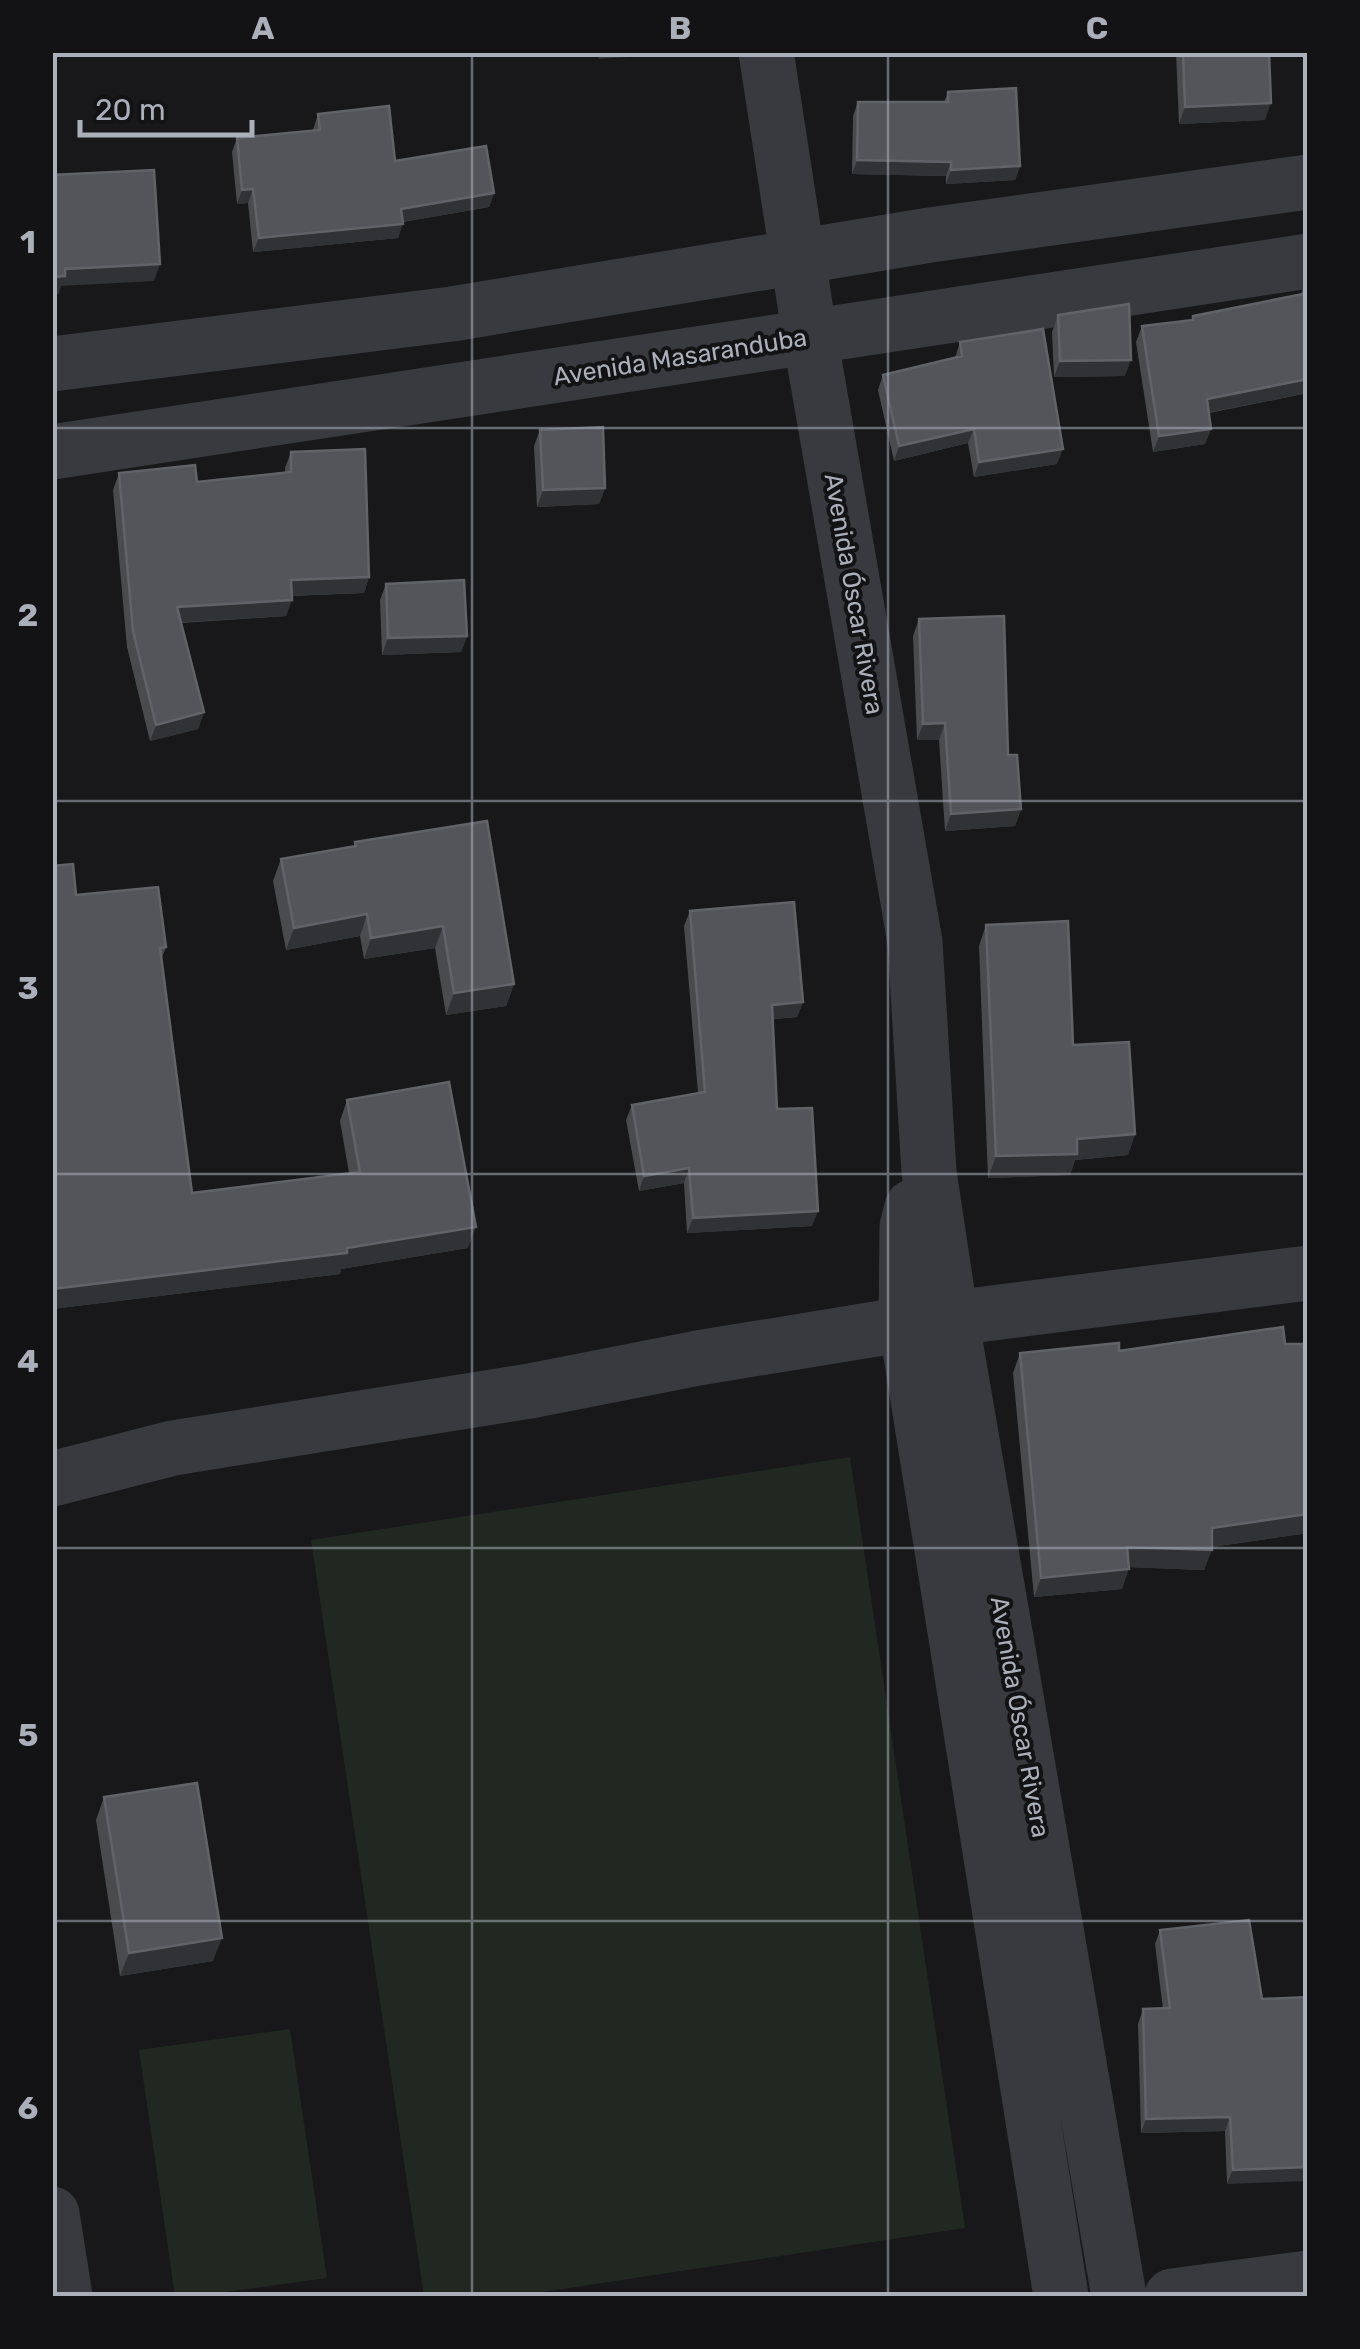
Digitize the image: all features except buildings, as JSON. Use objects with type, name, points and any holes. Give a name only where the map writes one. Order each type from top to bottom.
[{"type":"street","name":"Avenida Óscar Rivera","points":[[766,52],[810,337],[915,942],[927,1136],[908,1226],[1119,2296]]},
{"type":"street","points":[[52,364],[452,314],[949,232],[1308,182]]},
{"type":"street","name":"Avenida Masaranduba","points":[[52,452],[1308,261]]},
{"type":"street","points":[[52,1479],[173,1448],[929,1321],[1308,1273]]},
{"type":"street","name":"Avenida Óscar Rivera","points":[[929,1321],[1062,2296]]},
{"type":"street","points":[[52,1444],[173,1448]]},
{"type":"street","points":[[52,2214],[65,2296]]},
{"type":"street","points":[[1172,2296],[1308,2278]]},
{"type":"shaded area","points":[[850,1457],[965,2228],[516,2296],[424,2296],[311,1540]]},
{"type":"shaded area","points":[[290,2029],[327,2278],[175,2296],[139,2050]]}]
